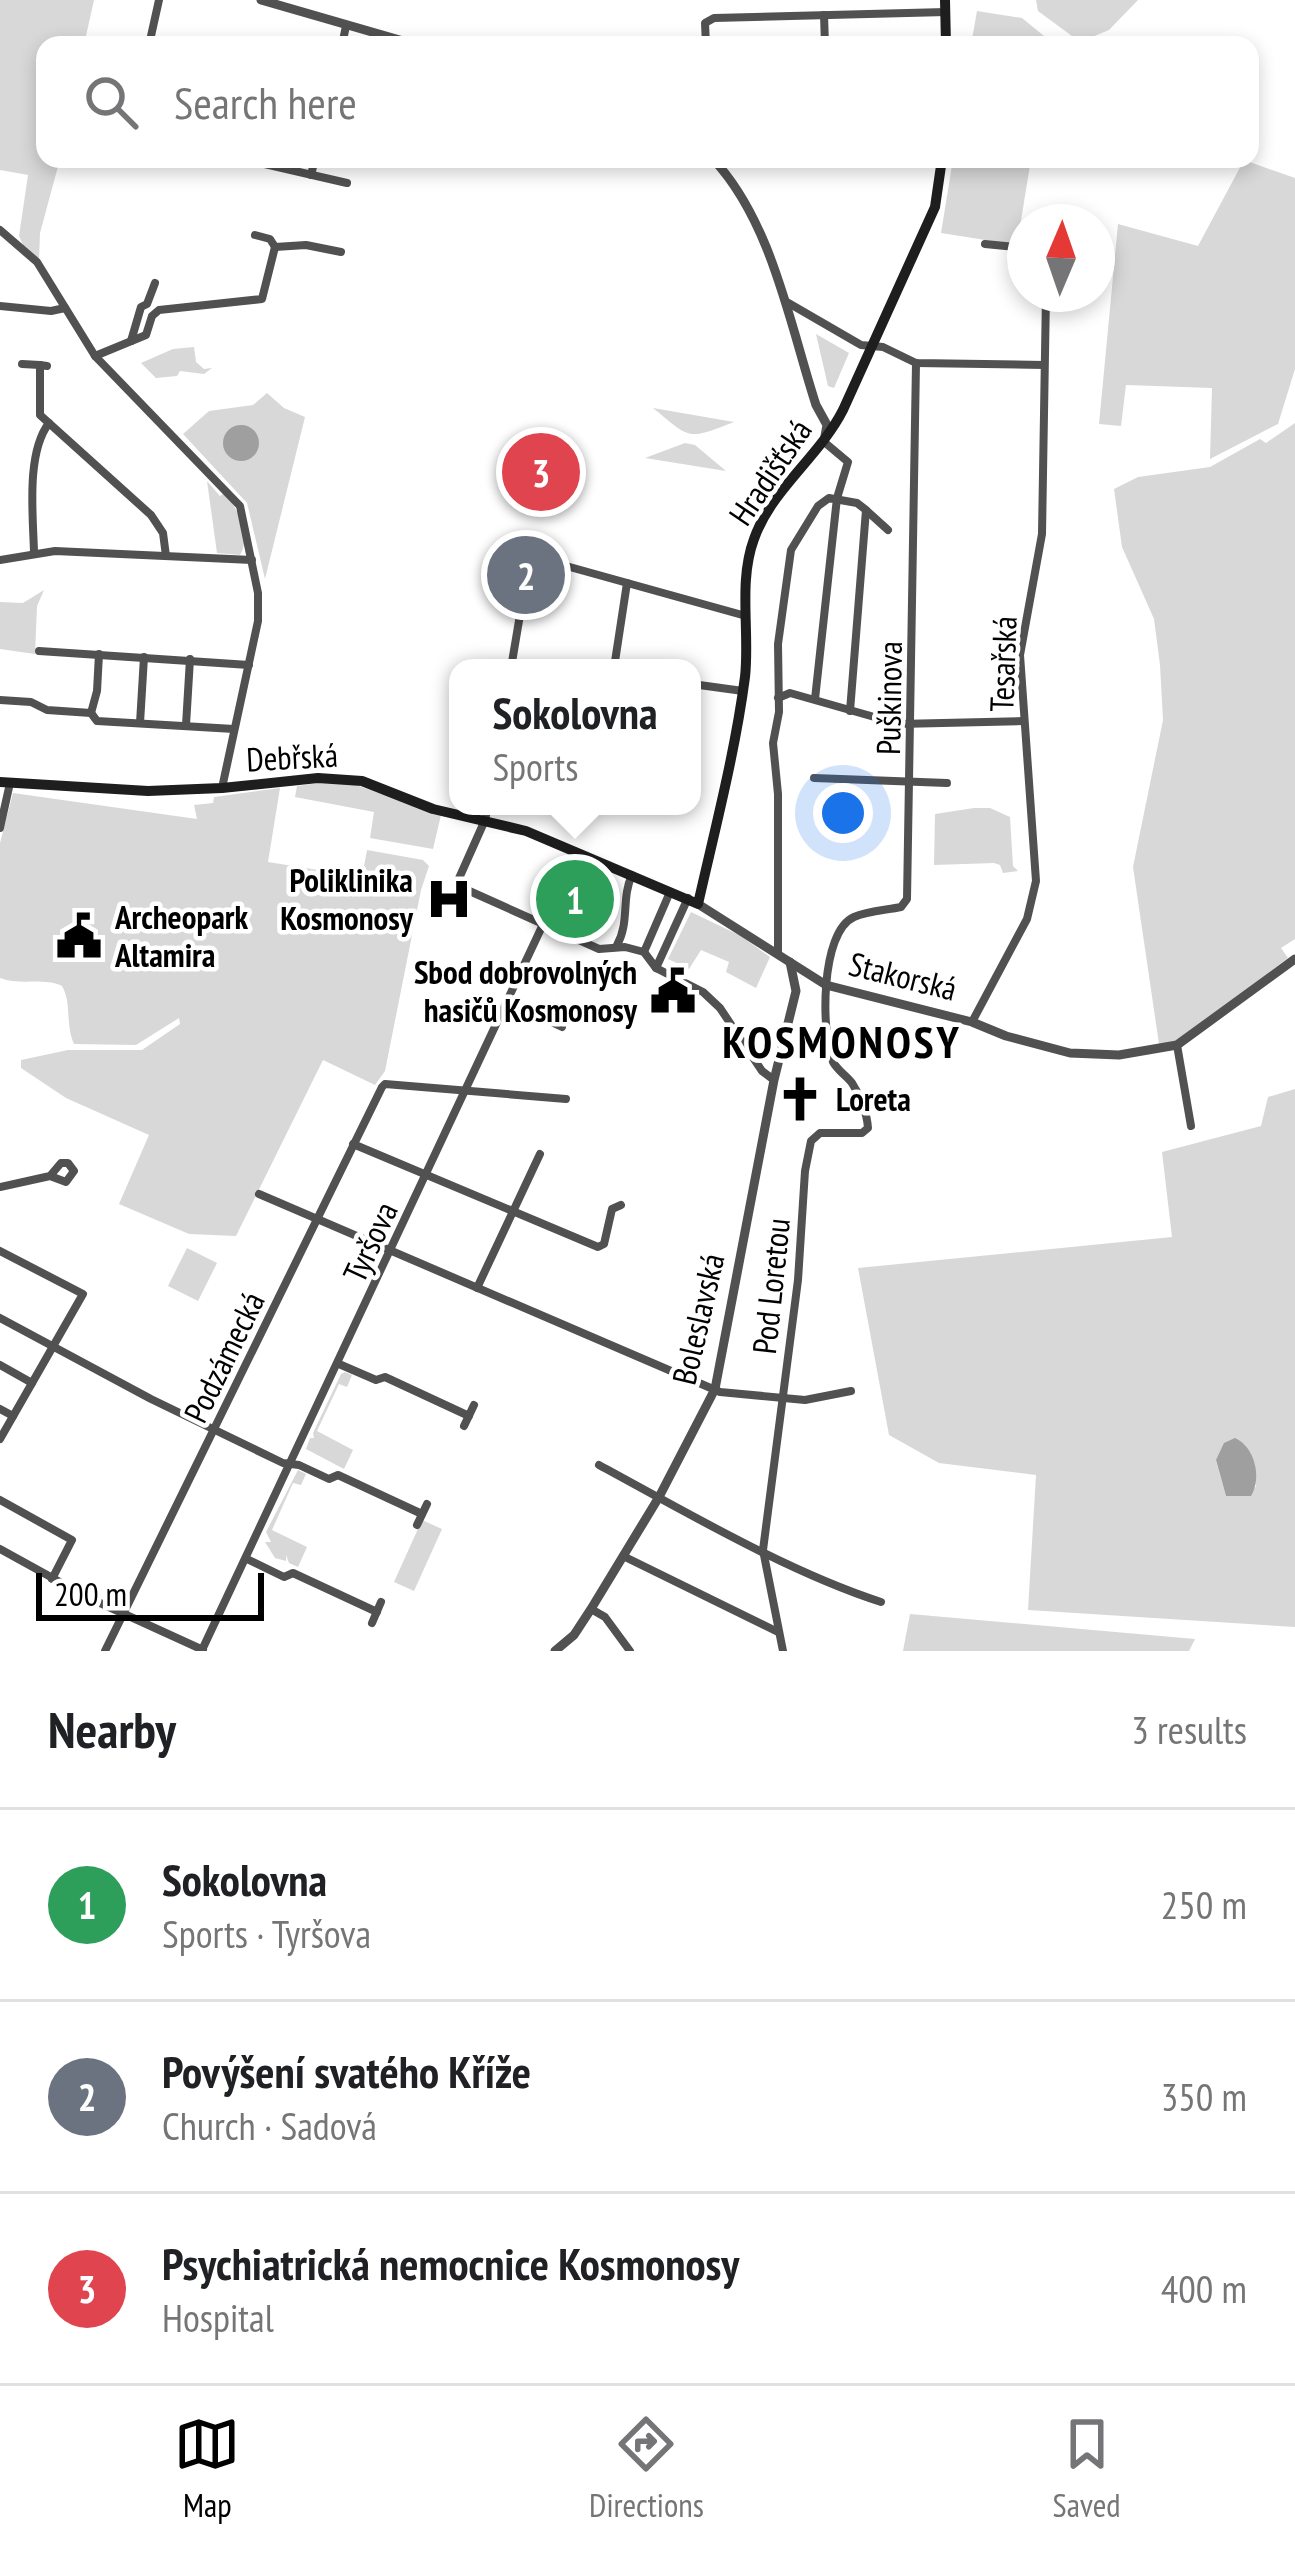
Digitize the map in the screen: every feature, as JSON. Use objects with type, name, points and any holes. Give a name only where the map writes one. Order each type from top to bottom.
[{"type":"main road","name":"Hradišťská","points":[[693,901],[742,691],[746,572],[756,532],[843,410],[934,207],[940,168]]},
{"type":"main road","name":"Debřská","points":[[5,782],[122,790],[354,779],[449,812]]},
{"type":"main road","name":"Debřská","points":[[463,815],[526,831],[693,901]]},
{"type":"street","points":[[151,36],[159,0]]},
{"type":"street","points":[[261,0],[383,36]]},
{"type":"street","points":[[706,36],[705,23],[714,18],[946,6]]},
{"type":"street","points":[[824,15],[825,36]]},
{"type":"street","points":[[344,36],[346,26]]},
{"type":"street","points":[[281,168],[347,184]]},
{"type":"street","points":[[311,175],[313,168]]},
{"type":"street","points":[[719,168],[737,191],[766,250],[816,405],[827,425],[824,441],[848,462],[838,498],[815,699]]},
{"type":"street","points":[[0,230],[37,262],[94,356],[240,506],[259,609],[222,788]]},
{"type":"street","points":[[94,356],[146,334],[159,310],[262,298],[275,248],[273,240],[255,235]]},
{"type":"street","points":[[985,244],[1007,246]]},
{"type":"street","points":[[275,248],[306,245],[341,252]]},
{"type":"street","points":[[131,341],[141,307],[147,304],[155,283]]},
{"type":"street","points":[[51,311],[53,286]]},
{"type":"street","points":[[781,299],[861,345],[883,347],[916,363],[1045,365]]},
{"type":"street","points":[[0,306],[65,308]]},
{"type":"street","name":"Tesařská","points":[[972,1022],[1027,919],[1036,881],[1021,639],[1042,534],[1046,312]]},
{"type":"street","name":"Puškinova","points":[[826,985],[831,952],[844,924],[905,904],[912,781],[916,363]]},
{"type":"street","points":[[22,364],[44,366],[38,410],[151,515],[163,533],[166,556]]},
{"type":"street","points":[[34,552],[35,459],[40,434],[49,423]]},
{"type":"street","points":[[778,951],[778,794],[773,742],[778,644],[791,550],[818,506],[829,498],[866,510],[888,530]]},
{"type":"street","points":[[850,711],[866,510]]},
{"type":"street","points":[[0,560],[34,552],[252,560]]},
{"type":"street","points":[[494,584],[494,596],[522,603],[538,600],[548,575],[559,564],[747,616]]},
{"type":"street","points":[[615,659],[627,583]]},
{"type":"street","points":[[513,659],[522,603]]},
{"type":"street","points":[[39,651],[249,665]]},
{"type":"street","points":[[91,713],[99,654]]},
{"type":"street","points":[[140,723],[144,656]]},
{"type":"street","points":[[186,724],[190,659]]},
{"type":"street","points":[[701,685],[742,691]]},
{"type":"street","points":[[778,698],[790,693],[912,725],[1024,721]]},
{"type":"street","points":[[0,700],[91,713],[97,721],[234,729]]},
{"type":"street","points":[[814,778],[947,782]]},
{"type":"street","name":"Debřská","points":[[0,828],[5,782]]},
{"type":"street","points":[[486,815],[456,885],[599,949],[616,946],[644,952],[656,968],[703,992],[720,1008],[762,1071],[774,1079]]},
{"type":"street","name":"Tyršova","points":[[203,1651],[578,852]]},
{"type":"street","points":[[616,946],[625,927],[624,892],[632,875]]},
{"type":"street","points":[[644,952],[671,891]]},
{"type":"street","points":[[656,968],[693,901],[826,985]]},
{"type":"street","name":"Stakorská","points":[[826,985],[1070,1053],[1119,1055],[1177,1045],[1295,958]]},
{"type":"street","name":"Boleslavská","points":[[555,1651],[571,1639],[591,1609],[659,1497],[715,1389],[774,1079],[796,992],[790,962]]},
{"type":"street","points":[[796,992],[826,985]]},
{"type":"street","name":"Pod Loretou","points":[[783,1651],[764,1550],[798,1280],[805,1171],[811,1141],[820,1133],[841,1136],[868,1128],[851,1080],[839,1071],[830,1049],[826,985]]},
{"type":"street","points":[[509,1002],[562,1027]]},
{"type":"street","points":[[1177,1045],[1191,1126]]},
{"type":"street","name":"Podzámecká","points":[[105,1651],[386,1084],[467,1091]]},
{"type":"street","points":[[467,1091],[566,1099]]},
{"type":"street","points":[[353,1144],[600,1248],[612,1209],[621,1205]]},
{"type":"street","points":[[476,1288],[540,1154]]},
{"type":"street","points":[[0,1187],[50,1176]]},
{"type":"street","points":[[259,1194],[715,1389],[805,1400],[851,1391]]},
{"type":"street","points":[[0,1251],[83,1294],[0,1439]]},
{"type":"street","points":[[0,1318],[214,1429],[329,1479],[338,1475],[425,1509],[417,1525]]},
{"type":"street","points":[[339,1364],[376,1380],[385,1377],[469,1416]]},
{"type":"street","points":[[0,1365],[32,1383]]},
{"type":"street","points":[[464,1426],[474,1406]]},
{"type":"street","points":[[0,1408],[14,1416]]},
{"type":"street","points":[[598,1465],[764,1550],[881,1602]]},
{"type":"street","points":[[0,1500],[72,1540],[52,1579]]},
{"type":"street","points":[[0,1550],[203,1651]]},
{"type":"street","points":[[623,1556],[779,1633]]},
{"type":"street","points":[[247,1559],[284,1577],[293,1573],[379,1607],[371,1623]]},
{"type":"street","points":[[591,1609],[605,1617],[630,1651]]},
{"type":"shaded area","points":[[0,0],[94,0],[86,36],[36,36],[36,168],[58,168],[40,233],[39,261],[19,236],[28,175],[0,170]]},
{"type":"shaded area","points":[[1036,0],[1138,0],[1109,30],[1094,36],[1072,36],[1038,11]]},
{"type":"shaded area","points":[[977,11],[1022,18],[1044,36],[973,36]]},
{"type":"shaded area","points":[[1259,165],[1295,178],[1295,369],[1278,424],[1210,459],[1212,388],[1126,385],[1121,426],[1099,424],[1110,312],[1115,312],[1118,224],[1198,246],[1240,168]]},
{"type":"shaded area","points":[[952,168],[1030,168],[1024,204],[1007,204],[1007,243],[941,233]]},
{"type":"shaded area","points":[[816,334],[849,353],[834,388],[828,386]]},
{"type":"shaded area","points":[[194,347],[196,362],[204,369],[212,368],[204,374],[180,371],[177,376],[156,378],[141,363],[173,349]]},
{"type":"shaded area","points":[[267,393],[284,408],[305,417],[265,579],[247,503],[183,434],[209,411],[253,405]]},
{"type":"shaded area","points":[[653,408],[734,422],[690,434]]},
{"type":"shaded area","points":[[1295,423],[1295,939],[1281,948],[1288,958],[1203,1028],[1179,1043],[1159,1044],[1133,867],[1163,720],[1160,665],[1154,619],[1122,547],[1114,489],[1138,477],[1210,467],[1260,439],[1266,443]]},
{"type":"shaded area","points":[[241,425],[254,430],[259,443],[254,456],[241,461],[228,456],[223,443],[228,430]]},
{"type":"shaded area","points":[[685,443],[695,445],[726,471],[645,458]]},
{"type":"shaded area","points":[[207,481],[220,496],[224,493],[238,514],[245,539],[240,555],[217,553]]},
{"type":"shaded area","points":[[44,590],[37,606],[35,654],[0,649],[0,602],[23,603]]},
{"type":"shaded area","points":[[356,785],[441,815],[433,849],[370,838],[374,812],[295,797],[297,786]]},
{"type":"shaded area","points":[[280,788],[268,862],[362,877],[367,850],[423,860],[429,866],[385,1071],[375,1085],[323,1060],[236,1236],[189,1234],[119,1204],[149,1135],[66,1098],[21,1068],[21,1060],[68,1050],[142,1050],[180,1024],[179,1018],[136,1045],[74,1044],[62,986],[0,978],[0,843],[13,793],[197,819],[194,805],[213,803],[214,797]]},
{"type":"shaded area","points":[[990,808],[1010,817],[1013,866],[1018,871],[1003,873],[994,863],[934,865],[935,814]]},
{"type":"shaded area","points":[[691,912],[741,936],[770,957],[756,988],[726,972],[729,962],[701,950],[689,969],[668,959]]},
{"type":"shaded area","points":[[1295,1089],[1295,1627],[1028,1610],[1036,1475],[939,1463],[889,1435],[858,1268],[1172,1237],[1162,1152],[1261,1126],[1268,1097]],"holes":[[[1250,1452],[1256,1487],[1226,1496],[1216,1461]]]},
{"type":"shaded area","points":[[187,1248],[217,1263],[198,1301],[168,1286]]},
{"type":"shaded area","points":[[345,1372],[352,1375],[347,1387],[339,1384],[317,1431],[353,1450],[344,1469],[306,1449]]},
{"type":"shaded area","points":[[1235,1438],[1255,1464],[1251,1496],[1226,1496],[1216,1460],[1224,1443]]},
{"type":"shaded area","points":[[298,1470],[306,1474],[301,1485],[293,1483],[272,1530],[307,1547],[298,1567],[286,1555],[286,1561],[275,1558],[265,1542],[271,1542],[266,1532]]},
{"type":"shaded area","points":[[422,1520],[442,1529],[414,1591],[394,1582]]},
{"type":"shaded area","points":[[910,1614],[1195,1639],[1189,1651],[903,1651]]},
{"type":"place","name":"Psychiatrická nemocnice Kosmonosy","points":[[541,472]]},
{"type":"place","name":"Povýšení svatého Kříže","points":[[526,575]]},
{"type":"place","name":"Poliklinika Kosmonosy","points":[[449,899]]},
{"type":"place","name":"Sokolovna","points":[[575,899]]},
{"type":"place","name":"Archeopark Altamira","points":[[79,936]]},
{"type":"place","name":"Sbod dobrovolných hasičů Kosmonosy","points":[[673,991]]},
{"type":"place","name":"Loreta","points":[[800,1099]]},
{"type":"district","name":"KOSMONOSY","points":[[842,1042]]}]
